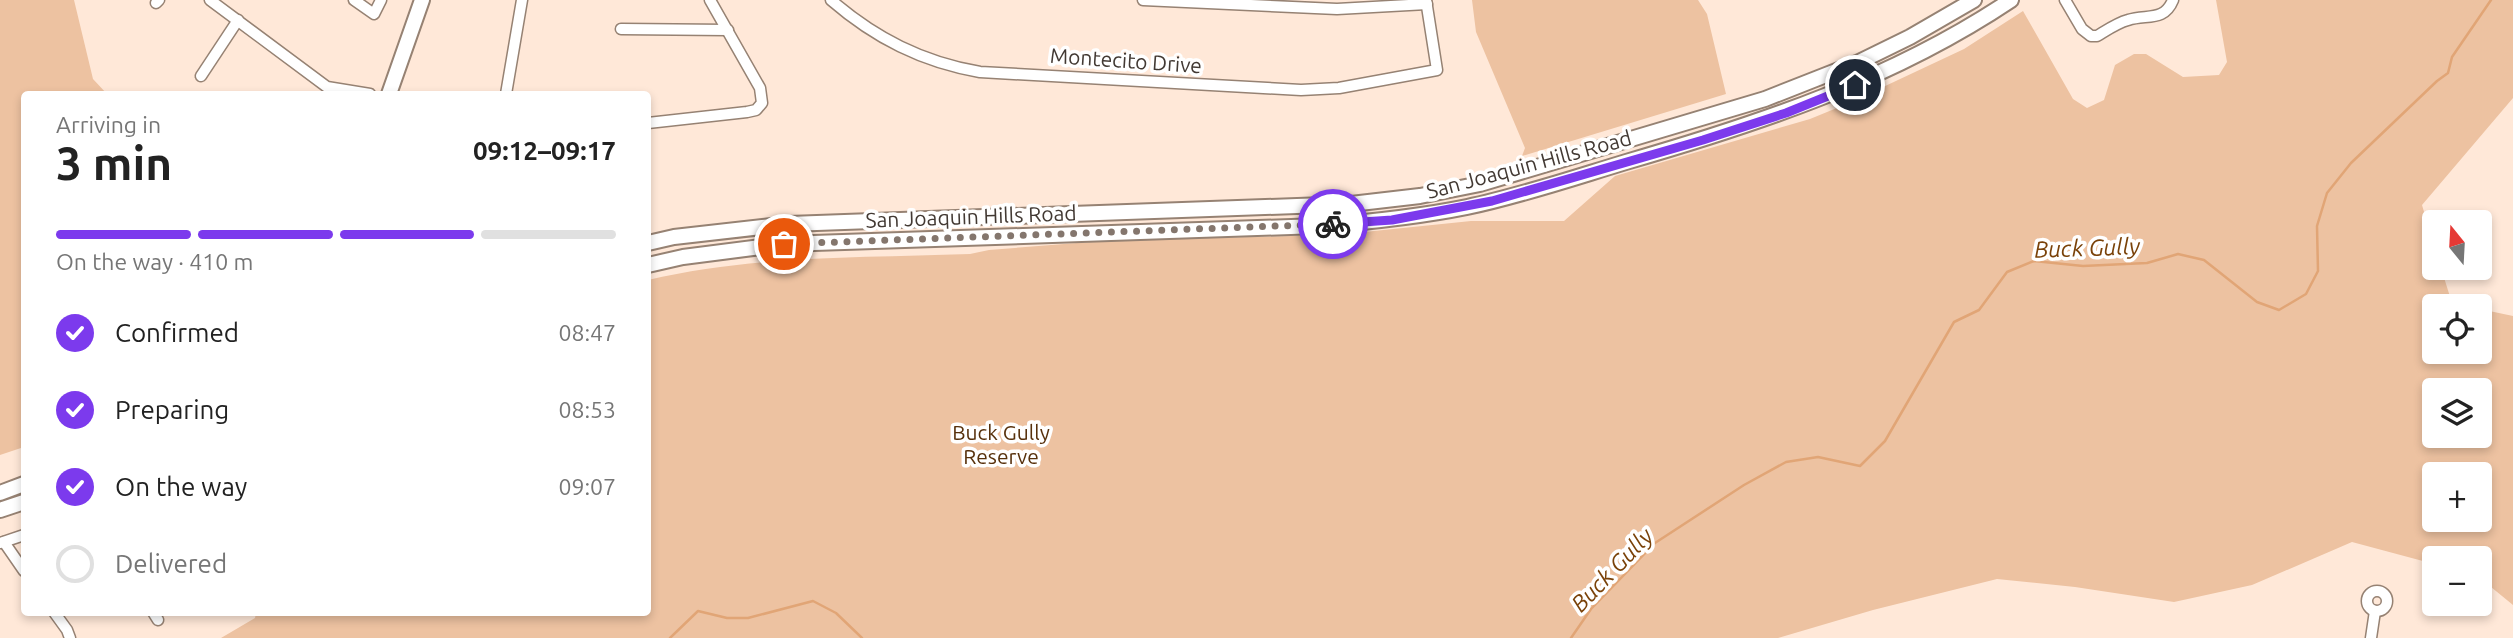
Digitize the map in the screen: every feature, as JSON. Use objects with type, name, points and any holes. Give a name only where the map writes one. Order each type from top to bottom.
[{"type":"main road","points":[[390,91],[422,0]]},
{"type":"main road","name":"San Joaquin Hills Road","points":[[651,242],[674,237],[789,224],[1351,204],[1420,196],[1480,184],[1765,99],[1859,62],[1910,37],[1974,0]]},
{"type":"main road","name":"San Joaquin Hills Road","points":[[651,264],[683,257],[784,244],[1319,226],[1392,220],[1465,208],[1703,140],[1786,113],[1855,85],[1921,53],[1983,19],[2011,0]]},
{"type":"main road","points":[[0,493],[21,485]]},
{"type":"main road","points":[[0,510],[21,503]]},
{"type":"street","points":[[210,0],[326,91]]},
{"type":"street","points":[[354,0],[374,14],[381,0]]},
{"type":"street","points":[[507,91],[522,0]]},
{"type":"street","points":[[651,124],[747,112],[756,110],[762,103],[760,88],[710,0]]},
{"type":"street","name":"Montecito Drive","points":[[831,0],[857,21],[897,46],[943,65],[980,72],[1308,90],[1339,88],[1437,70],[1426,2]]},
{"type":"street","points":[[1143,0],[1337,9],[1426,2]]},
{"type":"street","points":[[2064,0],[2086,34],[2097,36],[2129,19],[2157,16],[2169,9],[2173,0]]},
{"type":"street","points":[[201,76],[238,20]]},
{"type":"street","points":[[621,29],[728,30]]},
{"type":"street","points":[[21,536],[2,543],[21,567]]},
{"type":"street","points":[[2371,638],[2375,611]]},
{"type":"street","points":[[56,616],[69,638]]},
{"type":"green space","points":[[0,0],[74,0],[93,79],[104,91],[21,91],[21,448],[0,455]]},
{"type":"green space","points":[[1472,0],[1698,0],[1707,14],[1726,94],[1522,156],[1525,148],[1476,32]]},
{"type":"green space","name":"Buck Gully Reserve","points":[[2216,0],[2513,0],[2513,98],[2422,205],[2422,280],[2445,280],[2449,294],[2422,294],[2422,364],[2492,364],[2492,312],[2513,316],[2513,605],[2492,588],[2492,546],[2422,546],[2422,561],[2352,542],[2252,585],[2174,602],[2075,587],[1997,579],[1873,610],[1778,638],[221,638],[255,616],[651,616],[651,279],[728,266],[808,259],[970,254],[989,250],[1115,240],[1335,235],[1471,221],[1564,221],[1615,176],[1810,119],[1964,49],[2023,11],[2073,99],[2087,108],[2104,100],[2115,65],[2134,54],[2146,54],[2183,77],[2219,75],[2227,62]]},
{"type":"waterway","name":"Buck Gully","points":[[1571,638],[1591,609],[1655,543],[1744,485],[1786,462],[1818,457],[1860,466],[1885,441],[1954,322],[1979,310],[2007,272],[2034,261],[2083,266],[2147,263],[2178,254],[2204,260],[2257,302],[2279,310],[2306,294],[2318,271],[2317,226],[2327,193],[2351,163],[2448,73],[2452,57],[2491,0]]},
{"type":"waterway","name":"Buck Gully","points":[[670,638],[698,611],[727,618],[748,618],[813,601],[836,613],[862,638]]},
{"type":"way so far","points":[[784,244],[1333,224]]},
{"type":"route","points":[[1333,224],[1392,220],[1492,201],[1703,140],[1786,113],[1855,85]]}]
